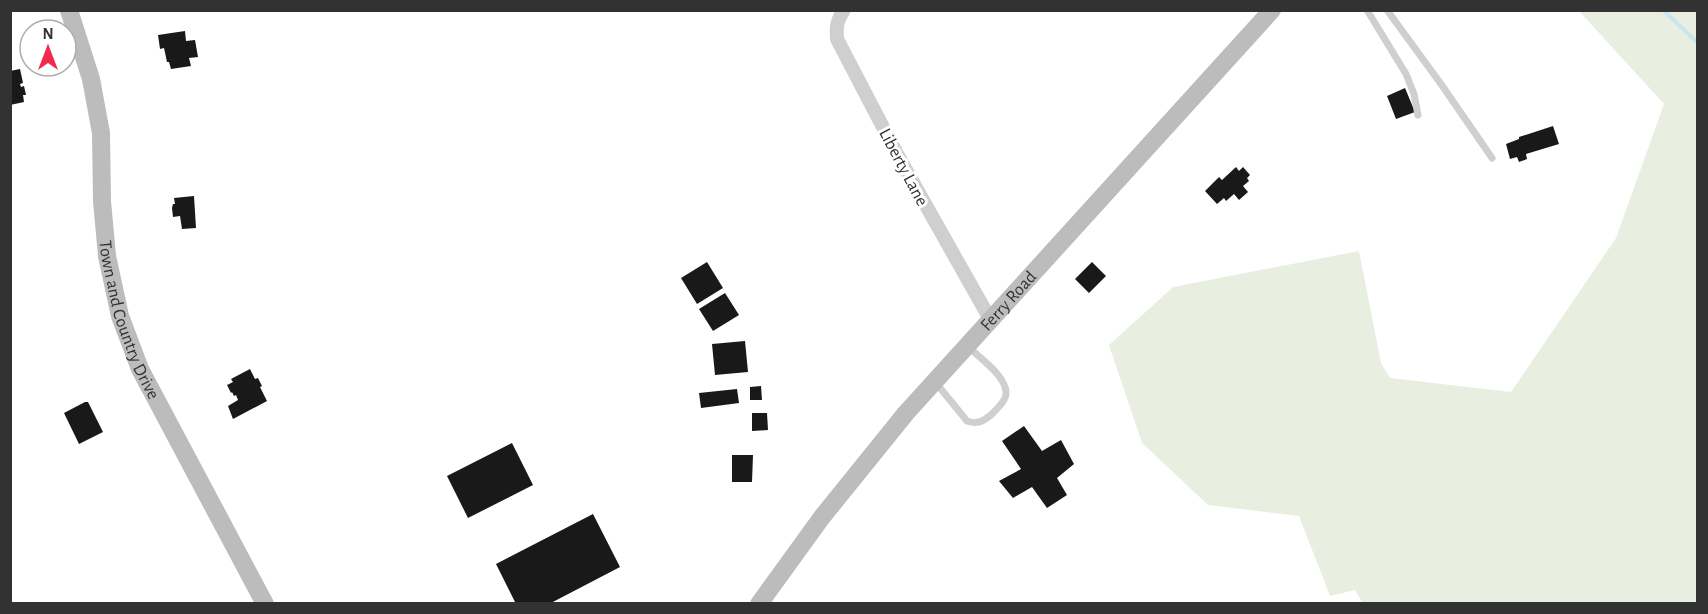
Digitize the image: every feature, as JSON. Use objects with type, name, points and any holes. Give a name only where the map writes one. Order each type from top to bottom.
[{"type":"main road","name":"Town and Country Drive","points":[[69,10],[91,79],[101,133],[102,201],[107,256],[120,316],[140,369],[265,603]]},
{"type":"main road","name":"Ferry Road","points":[[759,603],[869,457],[934,381],[1272,10]]},
{"type":"street","name":"Liberty Lane","points":[[844,10],[836,27],[837,39],[897,154],[990,319]]},
{"type":"lane","points":[[1367,10],[1406,74],[1414,94],[1418,114]]},
{"type":"lane","points":[[1387,10],[1492,158]]},
{"type":"lane","points":[[934,381],[967,421],[972,423],[980,423],[1004,400],[1007,393],[1005,383],[966,346]]},
{"type":"green space","points":[[1579,11],[1697,11],[1697,603],[1363,604],[1355,590],[1330,596],[1299,516],[1208,505],[1142,443],[1109,345],[1173,287],[1359,251],[1381,363],[1390,378],[1511,392],[1616,238],[1664,104]]},
{"type":"building","points":[[185,31],[186,41],[195,40],[198,57],[189,58],[191,66],[171,69],[164,48],[160,49],[158,35]]},
{"type":"building","points":[[18,69],[18,78],[22,78],[23,83],[20,84],[21,87],[24,86],[26,95],[23,95],[24,102],[10,105],[10,71]]},
{"type":"building","points":[[1405,88],[1415,112],[1396,119],[1387,96]]},
{"type":"building","points":[[1553,126],[1559,144],[1526,154],[1527,159],[1519,162],[1517,157],[1510,159],[1506,144],[1519,137]]},
{"type":"building","points":[[1236,167],[1239,171],[1243,167],[1250,175],[1247,178],[1249,181],[1243,186],[1248,192],[1239,200],[1234,194],[1226,201],[1224,198],[1217,204],[1205,191],[1219,177],[1222,180]]},
{"type":"building","points":[[194,196],[196,228],[182,229],[180,216],[173,217],[174,198]]},
{"type":"building","points":[[707,262],[723,288],[697,304],[681,278]]},
{"type":"building","points":[[1092,262],[1106,276],[1089,293],[1075,279]]},
{"type":"building","points":[[725,293],[739,315],[713,331],[699,309]]},
{"type":"building","points":[[745,341],[748,372],[715,375],[712,344]]},
{"type":"building","points":[[250,369],[255,379],[258,378],[267,401],[233,419],[228,406],[238,400],[227,385],[233,382],[231,379]]},
{"type":"building","points":[[761,386],[762,400],[750,400],[750,387]]},
{"type":"building","points":[[737,389],[739,403],[701,408],[699,393]]},
{"type":"building","points":[[88,402],[103,432],[79,444],[64,413]]},
{"type":"building","points":[[752,413],[767,413],[768,430],[752,431]]},
{"type":"building","points":[[1024,426],[1042,451],[1061,440],[1074,464],[1057,478],[1067,495],[1047,508],[1032,487],[1013,498],[999,481],[1021,469],[1002,441]]},
{"type":"building","points":[[512,443],[533,485],[468,518],[447,476]]},
{"type":"building","points":[[732,455],[753,455],[752,482],[732,482]]},
{"type":"building","points":[[593,514],[620,567],[549,604],[516,604],[496,564]]},
{"type":"waterway","points":[[1663,10],[1698,43]]}]
